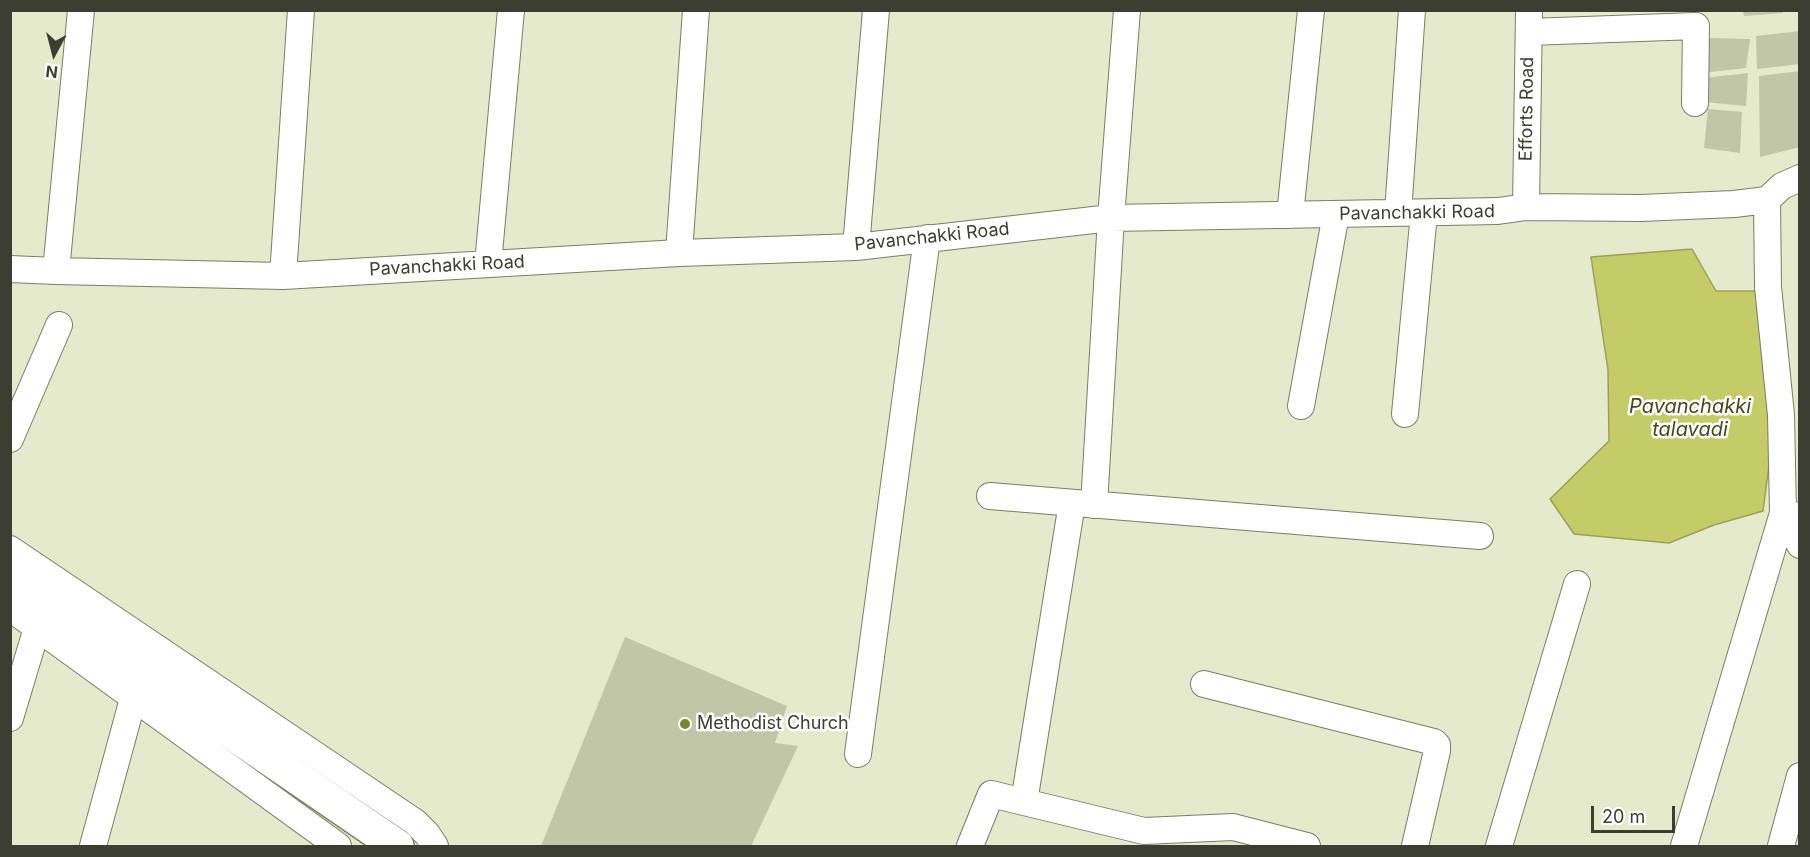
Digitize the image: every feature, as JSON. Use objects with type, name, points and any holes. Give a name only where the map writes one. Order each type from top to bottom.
[{"type":"main road","points":[[10,581],[398,846]]},
{"type":"street","points":[[57,271],[81,10]]},
{"type":"street","points":[[282,276],[302,10]]},
{"type":"street","points":[[488,264],[511,10]]},
{"type":"street","points":[[680,253],[696,10]]},
{"type":"street","points":[[856,247],[876,10]]},
{"type":"street","points":[[1024,802],[1083,504],[1111,218],[1127,10]]},
{"type":"street","points":[[1290,215],[1311,10]]},
{"type":"street","points":[[1398,213],[1412,10]]},
{"type":"street","points":[[1529,21],[1696,26],[1695,104]]},
{"type":"street","name":"Efforts Road","points":[[1526,207],[1529,21]]},
{"type":"street","points":[[1800,178],[1782,186],[1767,200],[1768,287],[1789,384],[1781,415],[1791,515],[1800,545]]},
{"type":"street","name":"Pavanchakki Road","points":[[10,269],[282,276],[680,253],[856,247],[1111,218],[1498,212],[1526,207],[1641,208],[1767,200]]},
{"type":"street","points":[[1405,414],[1424,213]]},
{"type":"street","points":[[1301,406],[1336,214]]},
{"type":"street","points":[[858,754],[927,238]]},
{"type":"street","points":[[10,439],[59,325]]},
{"type":"street","points":[[990,496],[1480,536]]},
{"type":"street","points":[[1684,846],[1791,515]]},
{"type":"street","points":[[10,549],[415,822],[435,846]]},
{"type":"street","points":[[1499,846],[1577,584]]},
{"type":"street","points":[[10,608],[338,846]]},
{"type":"street","points":[[10,718],[37,628]]},
{"type":"street","points":[[1204,684],[1434,742],[1437,745],[1437,751],[1415,846]]},
{"type":"street","points":[[93,846],[133,699]]},
{"type":"street","points":[[1781,846],[1794,819],[1800,776]]},
{"type":"street","points":[[970,846],[991,794],[1144,831],[1233,826],[1307,846]]},
{"type":"water","name":"Pavanchakki talavadi","points":[[1692,249],[1716,291],[1756,291],[1772,414],[1770,457],[1763,511],[1714,525],[1669,543],[1574,534],[1550,499],[1609,441],[1608,370],[1591,257]]},
{"type":"building","points":[[1743,10],[1782,10],[1783,13],[1744,16]]},
{"type":"building","points":[[1800,31],[1800,64],[1757,69],[1756,36]]},
{"type":"building","points":[[1750,39],[1746,68],[1702,73],[1699,40]]},
{"type":"building","points":[[1800,71],[1800,147],[1760,157],[1759,76]]},
{"type":"building","points":[[1748,73],[1746,106],[1704,102],[1704,78]]},
{"type":"building","points":[[1708,109],[1742,112],[1740,153],[1704,148]]},
{"type":"building","name":"Methodist Church","points":[[625,637],[787,706],[775,743],[798,746],[751,846],[541,846]]},
{"type":"place","name":"Methodist Church","points":[[685,724]]}]
